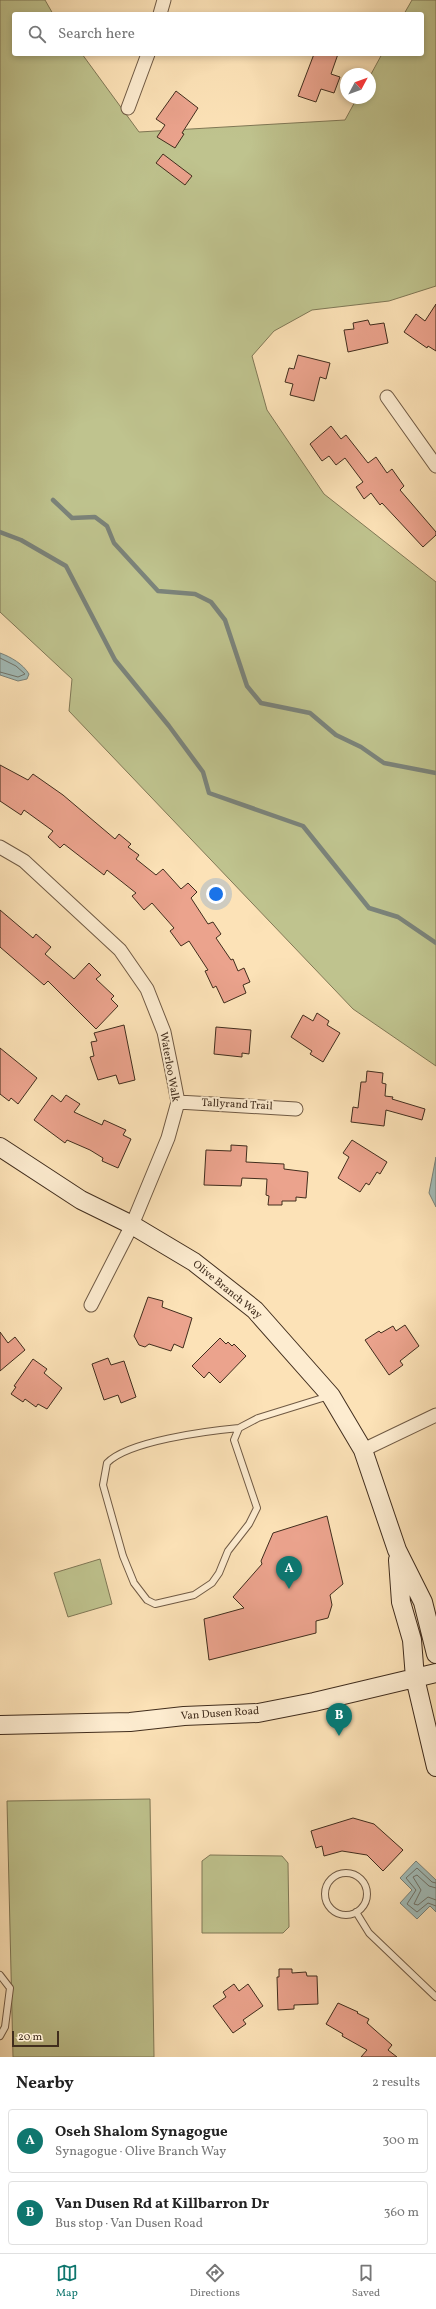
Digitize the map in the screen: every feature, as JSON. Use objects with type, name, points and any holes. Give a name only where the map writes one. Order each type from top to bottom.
[{"type":"street","points":[[161,12],[164,0]]},
{"type":"street","points":[[128,108],[147,56]]},
{"type":"street","points":[[387,397],[436,466]]},
{"type":"street","name":"Waterloo Walk","points":[[0,848],[24,861],[120,950],[147,989],[164,1032],[178,1102],[168,1138],[132,1225],[91,1305]]},
{"type":"street","name":"Tallyrand Trail","points":[[178,1102],[296,1109]]},
{"type":"street","name":"Olive Branch Way","points":[[0,1147],[81,1200],[132,1225],[194,1262],[255,1310],[330,1396],[363,1450],[397,1550],[423,1602],[436,1654]]},
{"type":"street","points":[[363,1450],[436,1415]]},
{"type":"street","name":"Olive Branch Way","points":[[397,1550],[401,1602],[412,1640],[415,1678],[436,1767]]},
{"type":"street","name":"Van Dusen Road","points":[[0,1725],[130,1722],[258,1713],[314,1702],[436,1673]]},
{"type":"lane","points":[[239,1428],[234,1440],[257,1508],[249,1524],[228,1551],[219,1573],[203,1590],[171,1601],[155,1604],[147,1600],[134,1584],[117,1535],[103,1485],[107,1463],[125,1450],[207,1431],[239,1428],[258,1418],[330,1396]]},
{"type":"lane","points":[[339,1874],[353,1874],[364,1882],[367,1889],[366,1902],[356,1912],[343,1915],[336,1912],[327,1902],[326,1889],[333,1877],[339,1874]]},
{"type":"lane","points":[[356,1912],[369,1933],[436,1997]]},
{"type":"lane","points":[[0,1975],[10,1988],[5,2027],[0,2036]]},
{"type":"green space","points":[[0,0],[45,0],[52,12],[12,12],[12,56],[83,56],[139,132],[345,120],[354,104],[376,104],[376,68],[374,68],[381,56],[424,56],[424,12],[405,12],[412,0],[436,0],[436,286],[389,301],[312,310],[274,331],[252,356],[267,410],[324,494],[436,582],[436,1066],[353,1009],[69,711],[72,679],[0,612]]},
{"type":"green space","points":[[100,1559],[112,1604],[68,1617],[54,1573]]},
{"type":"green space","points":[[150,1799],[154,2057],[13,2057],[7,1801]]},
{"type":"green space","points":[[210,1855],[282,1856],[288,1863],[289,1927],[283,1933],[202,1933],[202,1861]]},
{"type":"water","points":[[0,653],[20,664],[29,674],[27,679],[18,681],[0,675]]},
{"type":"water","points":[[436,1157],[436,1207],[429,1193]]},
{"type":"water","points":[[416,1861],[436,1880],[436,1912],[430,1906],[417,1919],[400,1903],[412,1890],[400,1878]]},
{"type":"building","points":[[313,56],[337,56],[331,74],[340,77],[334,93],[321,89],[316,102],[298,96]]},
{"type":"building","points":[[176,91],[198,108],[182,133],[184,134],[175,148],[157,137],[165,125],[156,119]]},
{"type":"building","points":[[163,154],[192,176],[185,185],[156,163]]},
{"type":"building","points":[[436,304],[436,351],[428,346],[427,348],[404,332],[416,314],[425,321]]},
{"type":"building","points":[[368,320],[370,325],[384,323],[388,343],[348,352],[344,330],[354,329],[353,323]]},
{"type":"building","points":[[298,355],[330,363],[326,379],[320,377],[314,401],[290,395],[293,384],[285,382],[289,368],[294,369]]},
{"type":"building","points":[[331,426],[341,439],[346,435],[368,463],[376,457],[387,473],[392,469],[404,486],[400,490],[436,532],[436,535],[423,547],[382,503],[380,505],[371,493],[364,499],[356,487],[363,482],[345,458],[336,465],[329,456],[322,461],[310,444]]},
{"type":"building","points":[[0,765],[28,780],[33,774],[63,795],[115,839],[119,834],[131,844],[128,847],[139,855],[136,859],[156,875],[163,869],[181,889],[188,883],[197,892],[191,898],[208,924],[213,922],[221,934],[216,938],[231,960],[233,959],[238,971],[244,968],[250,982],[243,985],[246,993],[224,1003],[216,986],[213,988],[205,971],[208,970],[189,941],[181,946],[170,931],[174,928],[152,903],[144,910],[132,896],[136,893],[107,870],[104,875],[64,844],[60,848],[48,837],[53,831],[24,810],[21,815],[0,801]]},
{"type":"building","points":[[0,910],[33,938],[36,934],[51,947],[45,954],[74,979],[89,963],[101,975],[96,979],[114,996],[111,999],[118,1006],[96,1029],[48,981],[44,985],[0,947]]},
{"type":"building","points":[[317,1013],[329,1021],[327,1025],[340,1033],[323,1062],[310,1054],[312,1051],[291,1037],[303,1015],[313,1021]]},
{"type":"building","points":[[124,1025],[135,1080],[119,1084],[116,1075],[98,1080],[90,1057],[94,1056],[91,1042],[97,1041],[94,1033]]},
{"type":"building","points":[[216,1027],[251,1030],[249,1054],[242,1053],[242,1057],[214,1054]]},
{"type":"building","points":[[0,1048],[37,1078],[18,1104],[11,1098],[9,1101],[0,1094]]},
{"type":"building","points":[[367,1071],[383,1073],[382,1083],[386,1084],[385,1096],[393,1097],[392,1099],[425,1109],[422,1120],[386,1110],[384,1126],[351,1122],[353,1107],[358,1108],[361,1082],[366,1082]]},
{"type":"building","points":[[52,1095],[61,1102],[66,1095],[80,1104],[74,1112],[102,1125],[104,1120],[126,1130],[123,1135],[131,1139],[118,1168],[102,1161],[103,1158],[90,1150],[67,1140],[65,1143],[34,1120]]},
{"type":"building","points":[[352,1140],[387,1162],[380,1174],[377,1172],[369,1185],[366,1183],[360,1192],[338,1178],[349,1157],[343,1153]]},
{"type":"building","points":[[231,1145],[247,1146],[246,1162],[284,1164],[284,1169],[308,1172],[306,1198],[296,1197],[296,1201],[282,1201],[282,1205],[268,1205],[269,1196],[266,1195],[267,1179],[242,1178],[241,1186],[204,1185],[206,1150],[231,1151]]},
{"type":"building","points":[[148,1297],[163,1301],[162,1307],[192,1318],[183,1348],[174,1344],[171,1351],[149,1344],[145,1347],[139,1345],[134,1336]]},
{"type":"building","points":[[405,1325],[419,1346],[400,1361],[403,1365],[389,1375],[365,1340],[379,1331],[381,1333],[393,1326],[396,1331]]},
{"type":"building","points":[[0,1332],[8,1343],[15,1337],[25,1350],[0,1371]]},
{"type":"building","points":[[220,1338],[226,1344],[228,1342],[232,1346],[234,1344],[246,1356],[220,1383],[209,1372],[204,1378],[192,1366]]},
{"type":"building","points":[[108,1358],[111,1365],[124,1361],[136,1397],[121,1403],[118,1395],[104,1400],[92,1364]]},
{"type":"building","points":[[33,1359],[47,1369],[44,1373],[62,1388],[47,1409],[38,1404],[36,1407],[25,1399],[23,1402],[11,1394],[16,1387],[14,1386]]},
{"type":"building","points":[[327,1516],[343,1584],[330,1595],[332,1605],[328,1618],[316,1621],[316,1633],[209,1660],[204,1619],[244,1608],[233,1597],[262,1564],[261,1561],[273,1533]]},
{"type":"building","points":[[353,1818],[374,1824],[403,1850],[383,1871],[367,1855],[342,1851],[324,1856],[322,1846],[316,1848],[311,1831]]},
{"type":"building","points":[[279,1969],[292,1969],[292,1973],[306,1972],[307,1976],[317,1976],[318,2004],[294,2005],[294,2009],[278,2010],[277,1977],[279,1977]]},
{"type":"building","points":[[234,1984],[239,1991],[248,1984],[263,2006],[243,2020],[246,2024],[233,2033],[213,2006],[226,1997],[223,1992]]},
{"type":"building","points":[[338,2003],[369,2019],[367,2023],[392,2045],[388,2050],[397,2057],[361,2057],[367,2050],[342,2036],[343,2034],[326,2024]]},
{"type":"waterway","points":[[53,500],[72,518],[95,517],[107,526],[114,543],[158,591],[195,594],[211,602],[225,620],[247,686],[261,703],[310,713],[336,735],[361,747],[384,763],[436,773]]},
{"type":"waterway","points":[[0,532],[21,540],[66,566],[115,660],[169,726],[203,772],[209,793],[303,826],[369,908],[398,917],[436,943]]},
{"type":"place","name":"Oseh Shalom Synagogue","points":[[289,1589]]},
{"type":"place","name":"Van Dusen Rd at Killbarron Dr","points":[[339,1736]]}]
